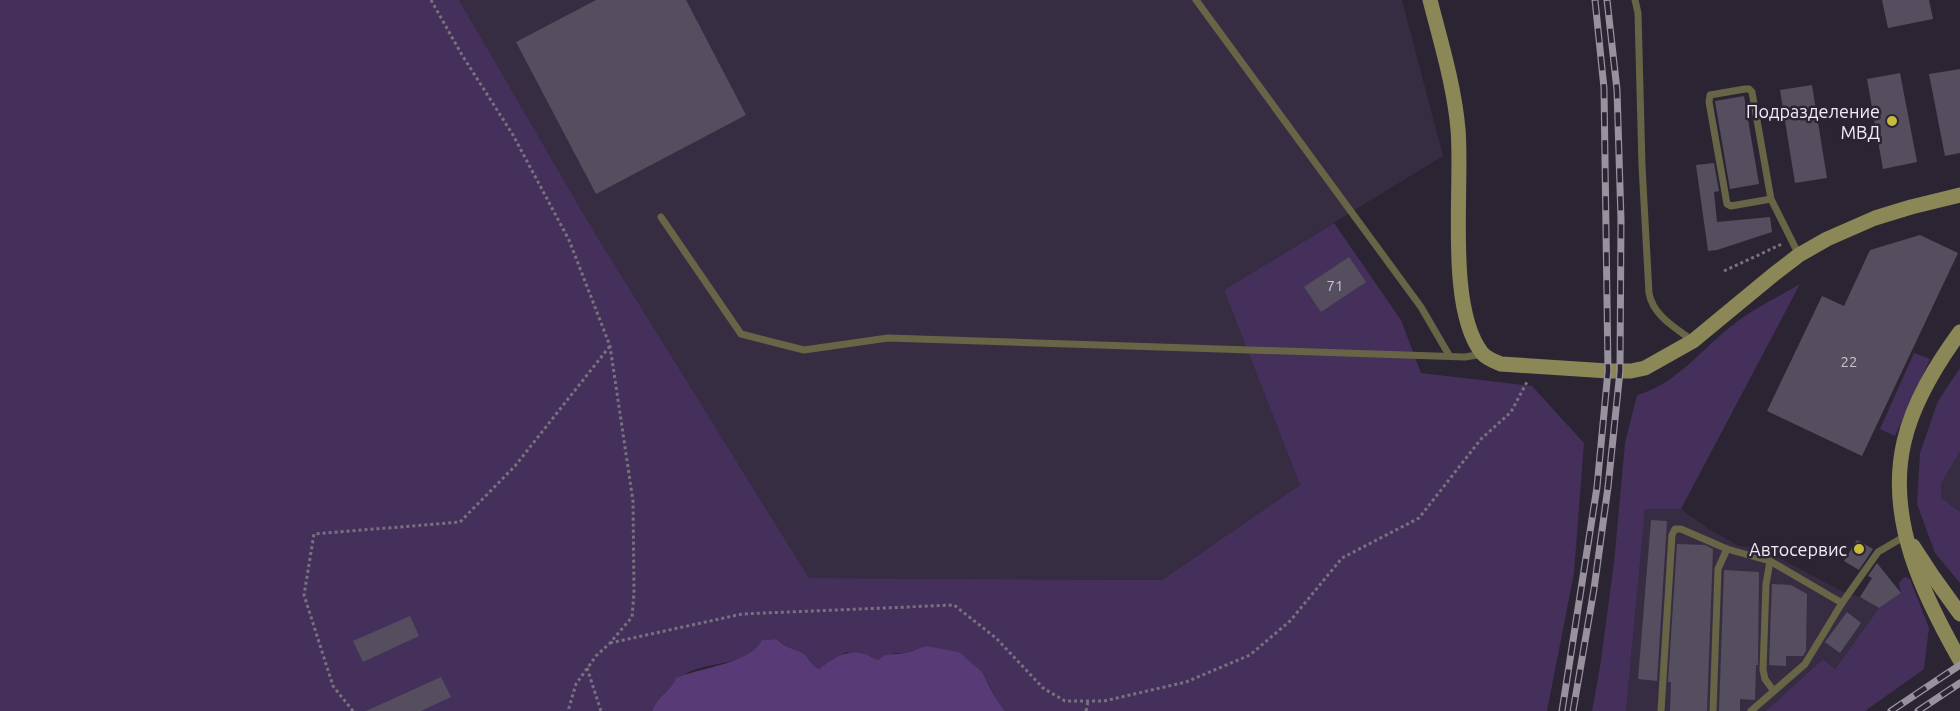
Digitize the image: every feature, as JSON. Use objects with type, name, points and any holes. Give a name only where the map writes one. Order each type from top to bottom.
[{"type":"street","points":[[1430,0],[1452,81],[1458,130],[1459,266],[1463,297],[1467,320],[1476,344],[1490,360],[1501,364],[1608,371],[1631,371],[1655,364],[1693,341],[1799,255],[1827,239],[1875,218],[1960,195]]},
{"type":"street","points":[[1960,332],[1937,364],[1918,400],[1904,442],[1899,478],[1901,508],[1918,578],[1960,660]]},
{"type":"street","points":[[1907,535],[1960,614]]},
{"type":"lane","points":[[1196,0],[1421,307],[1449,355]]},
{"type":"lane","points":[[1635,0],[1638,13],[1642,166],[1650,299],[1660,315],[1693,341]]},
{"type":"lane","points":[[1771,200],[1731,206],[1727,204],[1708,102],[1710,95],[1745,89],[1751,91],[1771,200],[1799,255]]},
{"type":"lane","points":[[661,217],[741,334],[804,350],[888,338],[1466,357],[1483,354]]},
{"type":"lane","points":[[1661,711],[1673,531],[1675,529],[1681,529],[1727,549],[1770,561],[1842,603]]},
{"type":"lane","points":[[1751,711],[1805,664],[1842,603],[1878,552],[1907,535]]},
{"type":"lane","points":[[1713,711],[1718,568],[1727,549]]},
{"type":"lane","points":[[1770,561],[1766,585],[1762,670],[1765,680],[1773,690]]},
{"type":"path","points":[[431,0],[462,56],[513,135],[569,240],[610,346],[633,501],[632,617],[596,656],[576,684],[568,711]]},
{"type":"path","points":[[352,711],[333,686],[304,595],[314,534],[460,522],[515,466],[610,346]]},
{"type":"path","points":[[610,643],[742,614],[954,605],[996,638],[1043,688],[1065,702],[1104,701],[1186,682],[1250,655],[1290,621],[1342,558],[1419,518],[1481,439],[1511,412],[1535,365]]},
{"type":"path","points":[[587,668],[601,711]]},
{"type":"path","points":[[1086,711],[1088,701]]},
{"type":"shaded area","points":[[0,0],[459,0],[590,225],[809,578],[1162,580],[1300,485],[1224,290],[1334,223],[1401,320],[1421,373],[1532,386],[1584,443],[1574,573],[1547,711],[1005,711],[988,682],[959,652],[913,650],[906,653],[895,653],[878,660],[870,656],[846,652],[819,669],[806,656],[777,639],[763,640],[757,648],[739,659],[687,673],[656,702],[652,711],[0,711]]},
{"type":"shaded area","points":[[459,0],[1402,0],[1443,156],[1224,290],[1300,485],[1162,580],[809,578],[590,225]]},
{"type":"shaded area","points":[[1800,284],[1681,509],[1645,509],[1626,711],[1592,711],[1614,563],[1625,443],[1637,395],[1664,383],[1741,319]]},
{"type":"shaded area","points":[[1914,353],[1930,359],[1895,436],[1880,429]]},
{"type":"shaded area","points":[[1960,368],[1960,451],[1941,484],[1941,498],[1960,512],[1960,583],[1935,553],[1917,504],[1920,453],[1938,401]]},
{"type":"shaded area","points":[[1960,451],[1960,512],[1941,499],[1941,484]]},
{"type":"shaded area","points":[[1645,508],[1681,509],[1707,528],[1739,546],[1759,547],[1843,592],[1860,597],[1879,608],[1835,669],[1823,659],[1766,711],[1626,711]]},
{"type":"shaded area","points":[[1904,577],[1910,579],[1929,628],[1924,669],[1865,711],[1766,711],[1823,659],[1835,669],[1879,608],[1901,593],[1899,583]]},
{"type":"shaded area","points":[[777,639],[804,654],[819,669],[840,655],[854,652],[878,660],[885,655],[906,653],[926,646],[959,652],[982,672],[1005,711],[652,711],[676,678],[724,664],[748,654],[762,640]]},
{"type":"building","points":[[596,0],[686,0],[746,115],[596,194],[516,42]]},
{"type":"building","points":[[1882,0],[1929,0],[1933,19],[1888,28]]},
{"type":"building","name":"Подразделение МВД","points":[[1960,69],[1960,153],[1945,156],[1929,74]]},
{"type":"building","name":"Подразделение МВД","points":[[1900,73],[1917,162],[1883,169],[1867,79]]},
{"type":"building","name":"Подразделение МВД","points":[[1812,85],[1827,178],[1795,183],[1780,90]]},
{"type":"building","points":[[1744,96],[1759,184],[1730,189],[1715,101]]},
{"type":"building","points":[[1714,163],[1719,191],[1714,192],[1717,222],[1770,217],[1772,232],[1708,251],[1696,165]]},
{"type":"building","points":[[1920,235],[1958,253],[1862,456],[1767,411],[1822,296],[1844,306],[1870,250]]},
{"type":"building","points":[[1349,257],[1366,282],[1321,312],[1304,287]]},
{"type":"building","points":[[1651,520],[1667,521],[1657,681],[1638,679]]},
{"type":"building","points":[[1857,540],[1873,549],[1859,570],[1844,561]]},
{"type":"building","points":[[1677,544],[1705,545],[1713,549],[1707,711],[1670,711],[1671,682],[1668,682]]},
{"type":"building","points":[[1877,563],[1901,593],[1879,608],[1860,597],[1872,578],[1868,576]]},
{"type":"building","points":[[1724,570],[1759,572],[1758,665],[1756,665],[1755,700],[1740,699],[1740,711],[1719,711]]},
{"type":"building","points":[[1772,584],[1791,585],[1807,594],[1806,651],[1803,656],[1786,656],[1786,666],[1769,665]]},
{"type":"building","points":[[1847,612],[1861,623],[1840,653],[1825,642]]},
{"type":"building","points":[[410,616],[419,636],[363,662],[353,641]]},
{"type":"building","points":[[441,677],[451,697],[421,711],[366,711]]},
{"type":"railway","points":[[1562,711],[1597,487],[1608,371],[1604,88],[1595,0]]},
{"type":"railway","points":[[1573,711],[1594,589],[1608,487],[1620,371],[1621,220],[1617,90],[1607,0]]},
{"type":"railway","points":[[1891,711],[1960,665]]},
{"type":"railway","points":[[1918,711],[1960,683]]},
{"type":"place","name":"Подразделение МВД","points":[[1892,121]]},
{"type":"place","name":"Автосервис","points":[[1859,549]]}]
